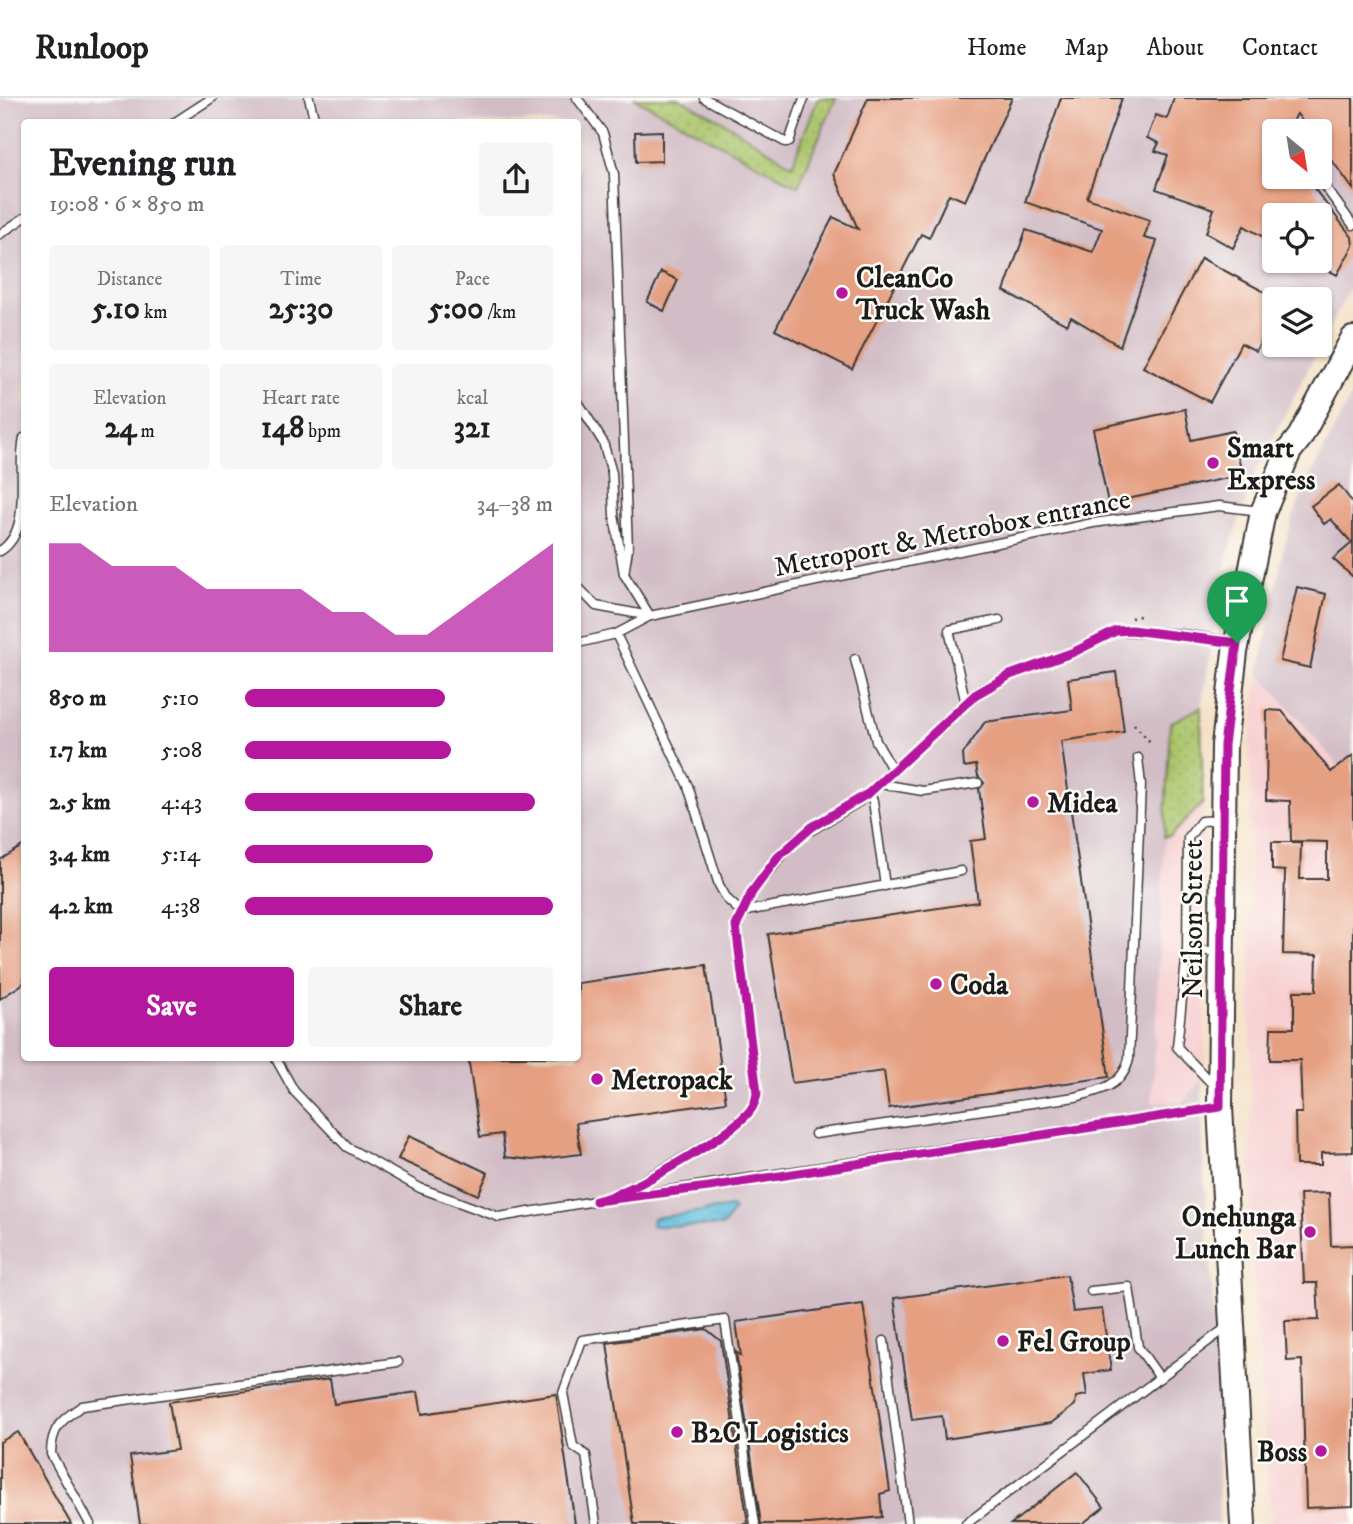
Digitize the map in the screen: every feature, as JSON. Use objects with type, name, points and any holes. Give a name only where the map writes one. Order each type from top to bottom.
[{"type":"main road","name":"Neilson Street","points":[[1243,1524],[1221,1100],[1224,745],[1237,643],[1263,512],[1285,459],[1353,339]]},
{"type":"lane","points":[[180,119],[212,98]]},
{"type":"lane","points":[[309,98],[314,119]]},
{"type":"lane","points":[[577,98],[603,132],[614,174],[628,549],[624,574]]},
{"type":"lane","points":[[704,98],[785,142],[789,142],[804,98]]},
{"type":"lane","points":[[1327,189],[1353,225]]},
{"type":"lane","points":[[0,234],[21,220]]},
{"type":"lane","points":[[581,407],[603,442],[612,473],[614,515],[624,574],[650,616]]},
{"type":"lane","points":[[0,551],[11,545],[20,519],[21,499]]},
{"type":"lane","name":"Metroport & Metrobox entrance","points":[[650,616],[1093,523],[1219,506],[1263,512]]},
{"type":"lane","points":[[581,590],[596,606],[650,616]]},
{"type":"lane","points":[[581,642],[616,634],[650,616]]},
{"type":"lane","points":[[966,704],[949,630],[999,620]]},
{"type":"lane","points":[[596,1201],[628,1189],[699,1149],[747,1114],[755,1104],[757,1093],[735,938],[741,912],[766,872],[795,840],[881,784],[966,704],[1010,675],[1074,652],[1116,631],[1180,634],[1237,643]]},
{"type":"lane","points":[[616,634],[688,786],[719,885],[727,899],[741,912]]},
{"type":"lane","points":[[855,659],[876,741],[893,771]]},
{"type":"lane","points":[[816,1134],[1075,1097],[1098,1091],[1122,1076],[1127,1066],[1129,1046],[1141,785],[1138,758]]},
{"type":"lane","points":[[881,784],[923,791],[978,783]]},
{"type":"lane","points":[[869,793],[873,801],[885,886]]},
{"type":"lane","points":[[1221,1100],[1177,1047],[1187,951],[1188,838],[1201,821],[1222,820]]},
{"type":"lane","points":[[741,912],[961,872]]},
{"type":"lane","points":[[1187,951],[1222,951]]},
{"type":"lane","points":[[277,1061],[294,1091],[347,1147],[420,1188],[499,1217],[596,1201],[709,1187],[1221,1100]]},
{"type":"lane","points":[[1091,1291],[1129,1287],[1138,1347],[1160,1378]]},
{"type":"lane","points":[[596,1524],[586,1455],[573,1446],[563,1394],[582,1340],[725,1320],[755,1524]]},
{"type":"lane","points":[[967,1524],[1231,1324]]},
{"type":"lane","points":[[884,1341],[908,1524]]},
{"type":"lane","points":[[90,1524],[51,1454],[55,1427],[82,1406],[398,1362]]},
{"type":"path","points":[[1131,618],[1144,615]]},
{"type":"path","points":[[1134,724],[1151,743]]},
{"type":"shaded area","points":[[0,98],[634,98],[798,186],[836,98],[1353,98],[1353,281],[1332,322],[1332,287],[1262,287],[1262,357],[1314,357],[1255,473],[1228,554],[1201,707],[1170,723],[1152,1103],[1182,1102],[1202,1079],[1203,1161],[1217,1360],[1219,1524],[0,1524]]},
{"type":"shaded area","points":[[679,98],[818,98],[793,165],[719,119]]},
{"type":"shaded area","points":[[1353,393],[1353,782],[1259,673],[1283,551],[1293,518],[1306,484]]},
{"type":"shaded area","points":[[1259,673],[1353,782],[1353,1524],[1271,1524],[1251,1243],[1250,744]]},
{"type":"shaded area","points":[[1203,803],[1205,1063],[1202,1079],[1182,1102],[1152,1104],[1164,837],[1170,836]]},
{"type":"green space","points":[[634,98],[679,98],[719,119],[792,165],[818,98],[836,98],[798,186]]},
{"type":"green space","points":[[1201,707],[1203,803],[1170,836],[1164,837],[1170,723]]},
{"type":"water","points":[[731,1207],[734,1210],[723,1226],[652,1226],[653,1218]]},
{"type":"building","points":[[868,98],[1012,98],[965,201],[949,194],[929,238],[921,234],[852,369],[775,330],[833,217],[858,229],[834,174]]},
{"type":"building","points":[[1061,98],[1122,98],[1087,198],[1150,220],[1144,238],[1157,241],[1120,346],[1071,317],[1067,325],[1004,291],[1026,230],[1093,252],[1102,229],[1025,202]]},
{"type":"building","points":[[1174,98],[1353,98],[1353,189],[1332,160],[1332,119],[1301,119],[1297,114],[1294,119],[1262,119],[1262,189],[1314,189],[1325,203],[1262,203],[1262,236],[1244,226],[1233,248],[1206,233],[1214,209],[1156,189],[1168,155],[1155,151],[1159,143],[1147,138],[1156,115],[1167,119]]},
{"type":"building","points":[[662,131],[662,161],[636,162],[635,132]]},
{"type":"building","points":[[1332,211],[1352,237],[1353,246],[1337,275],[1332,272]]},
{"type":"building","points":[[1201,258],[1262,291],[1262,340],[1256,351],[1241,343],[1210,402],[1143,367]]},
{"type":"building","points":[[661,272],[678,280],[664,311],[647,302]]},
{"type":"building","points":[[1185,409],[1191,440],[1233,431],[1242,475],[1108,503],[1093,429]]},
{"type":"building","points":[[1339,485],[1353,503],[1353,577],[1333,559],[1352,543],[1331,519],[1324,524],[1311,506]]},
{"type":"building","points":[[1297,587],[1326,594],[1310,668],[1280,661]]},
{"type":"building","name":"Coda","points":[[1116,672],[1124,732],[1061,741],[1109,1077],[889,1108],[884,1071],[792,1083],[768,934],[978,902],[970,841],[986,839],[979,789],[984,783],[978,776],[976,765],[964,767],[963,754],[985,722],[1072,710],[1068,679]]},
{"type":"building","points":[[1267,710],[1282,711],[1331,772],[1353,755],[1353,1152],[1321,1153],[1321,1165],[1296,1165],[1295,1113],[1302,1113],[1300,1060],[1270,1060],[1271,1028],[1294,1028],[1294,991],[1316,991],[1317,955],[1283,954],[1285,871],[1272,870],[1272,842],[1301,842],[1300,879],[1327,879],[1327,842],[1291,841],[1290,801],[1266,800]]},
{"type":"building","points":[[21,847],[21,985],[0,999],[0,860]]},
{"type":"building","name":"Metropack","points":[[706,965],[726,1102],[576,1123],[581,1154],[532,1160],[505,1157],[502,1134],[480,1137],[469,1061],[581,1061],[581,983]]},
{"type":"building","points":[[409,1136],[488,1173],[478,1195],[398,1159]]},
{"type":"building","points":[[1329,1193],[1331,1246],[1353,1245],[1353,1506],[1306,1508],[1302,1360],[1287,1361],[1285,1321],[1319,1320],[1317,1283],[1304,1283],[1300,1194]]},
{"type":"building","name":"Fel Group","points":[[1067,1275],[1073,1312],[1102,1309],[1111,1370],[1084,1374],[1087,1395],[1076,1397],[1075,1405],[1051,1423],[945,1439],[942,1416],[912,1420],[894,1298]]},
{"type":"building","points":[[863,1304],[890,1491],[880,1494],[882,1517],[810,1524],[761,1524],[736,1352],[741,1356],[736,1322]]},
{"type":"building","name":"B2C Logistics","points":[[706,1329],[721,1341],[748,1524],[634,1524],[607,1343]]},
{"type":"building","points":[[330,1379],[334,1404],[418,1392],[422,1414],[556,1394],[575,1524],[140,1524],[130,1456],[177,1450],[169,1402]]},
{"type":"building","points":[[18,1432],[71,1524],[0,1524],[0,1442]]},
{"type":"building","points":[[1077,1472],[1104,1507],[1082,1524],[1011,1524]]},
{"type":"place","name":"CleanCo Truck Wash","points":[[842,293]]},
{"type":"place","name":"Smart Express","points":[[1213,463]]},
{"type":"place","name":"Midea","points":[[1033,802]]},
{"type":"place","name":"Coda","points":[[936,984]]},
{"type":"place","name":"Metropack","points":[[597,1079]]},
{"type":"place","name":"Onehunga Lunch Bar","points":[[1310,1232]]},
{"type":"place","name":"Fel Group","points":[[1003,1341]]},
{"type":"place","name":"B2C Logistics","points":[[677,1432]]},
{"type":"place","name":"Boss","points":[[1321,1451]]},
{"type":"route","points":[[1116,631],[1160,632],[1237,643],[1224,745],[1220,1107],[709,1187],[596,1201],[628,1189],[699,1149],[730,1128],[755,1104],[757,1093],[735,938],[736,926],[752,892],[778,857],[795,840],[812,827],[860,801],[881,784],[927,736],[975,695],[1010,675],[1074,652],[1116,631]]}]
